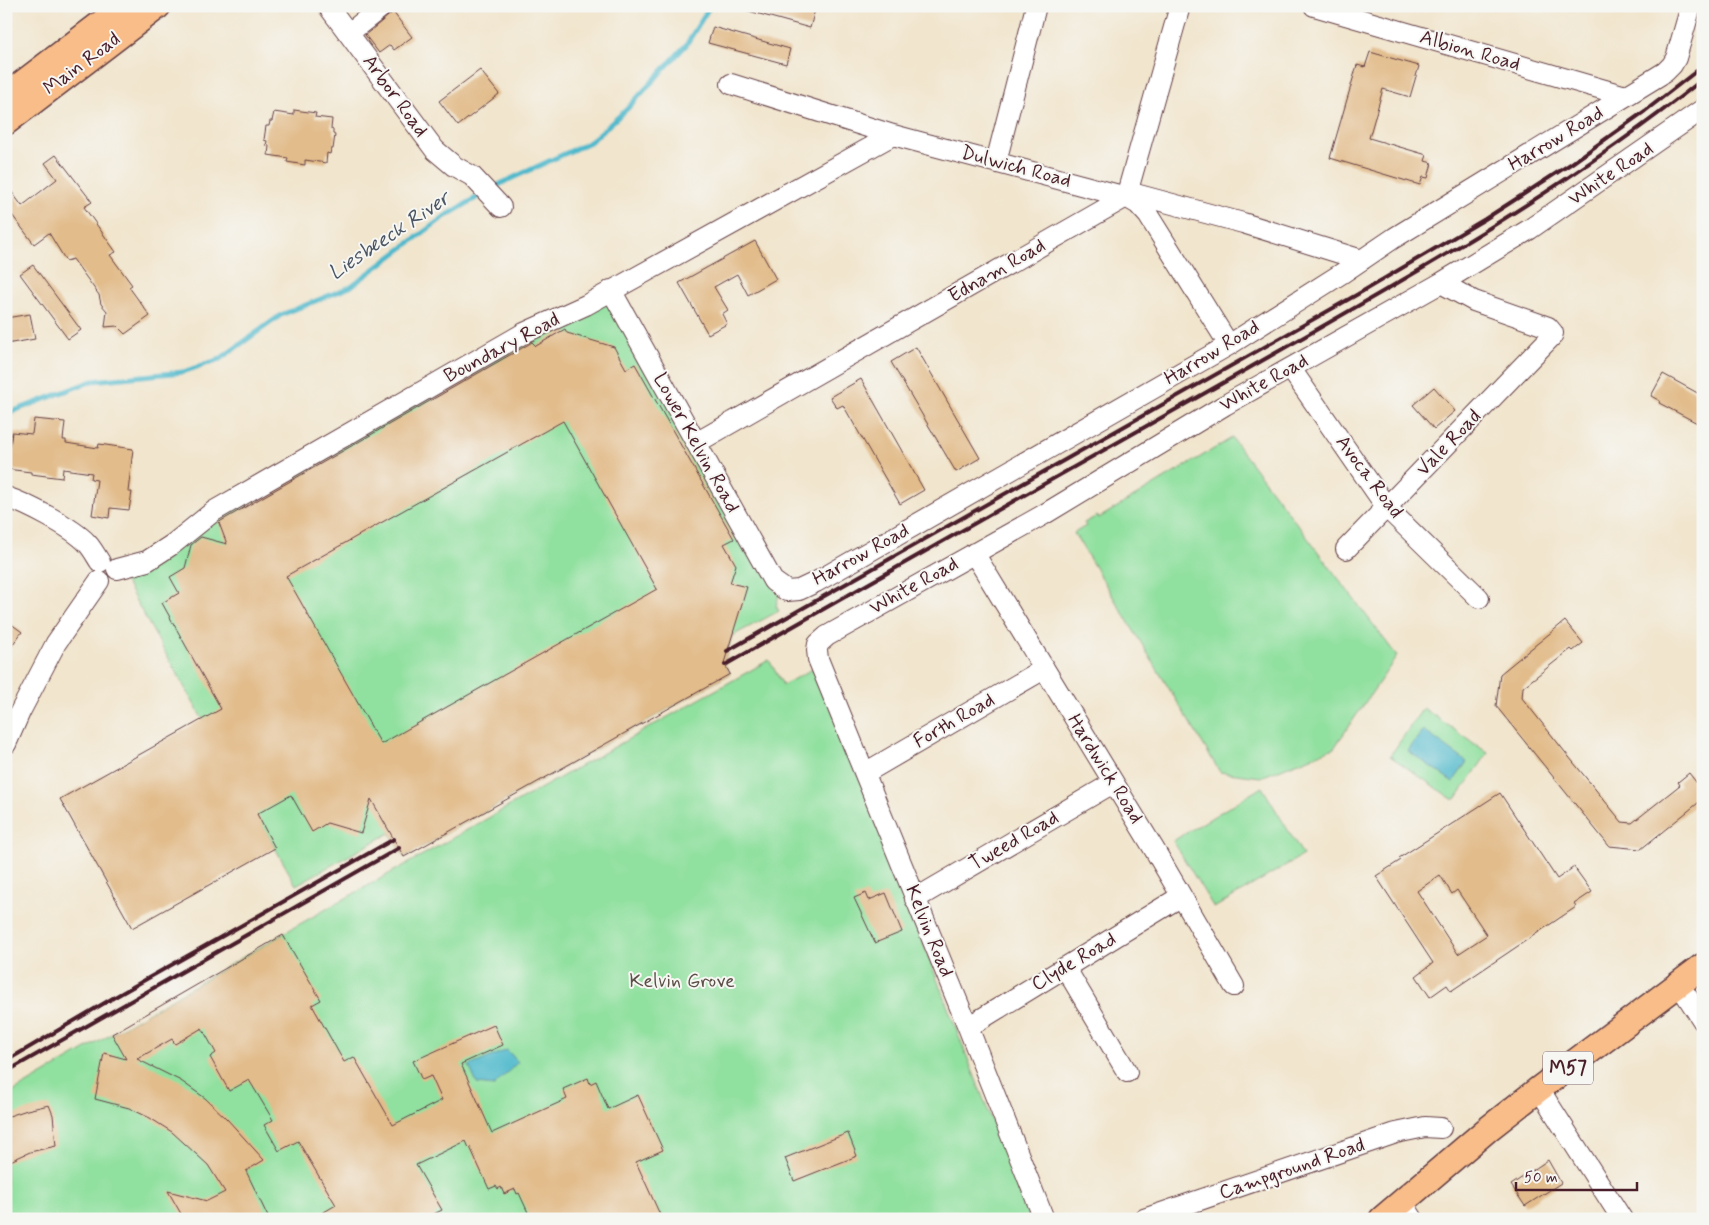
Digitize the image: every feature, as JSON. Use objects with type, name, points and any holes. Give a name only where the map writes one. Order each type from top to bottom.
[{"type":"main road","name":"Main Road","points":[[6,96],[124,6]]},
{"type":"main road","name":"Main Road","points":[[6,122],[158,6]]},
{"type":"main road","name":"M57","points":[[1382,1219],[1407,1210],[1488,1129],[1703,966]]},
{"type":"street","name":"Arbor Road","points":[[328,6],[435,150],[454,166],[472,176],[501,207]]},
{"type":"street","points":[[349,33],[383,6]]},
{"type":"street","points":[[996,162],[1036,6]]},
{"type":"street","points":[[1180,6],[1127,194],[1243,223],[1362,260]]},
{"type":"street","name":"Albion Road","points":[[1314,6],[1626,96]]},
{"type":"street","name":"Harrow Road","points":[[787,591],[799,590],[816,582],[1229,344],[1410,228],[1665,72],[1672,65],[1691,6]]},
{"type":"street","name":"Dulwich Road","points":[[732,84],[893,134],[996,162],[1127,194],[1148,215],[1229,344]]},
{"type":"street","name":"White Road","points":[[818,644],[827,636],[862,615],[1043,515],[1225,405],[1441,283],[1530,229],[1699,120]]},
{"type":"street","name":"Boundary Road","points":[[105,571],[147,561],[173,544],[214,511],[524,333],[586,304],[893,134]]},
{"type":"street","name":"Ednam Road","points":[[696,444],[1127,194]]},
{"type":"street","name":"Vale Road","points":[[1346,549],[1552,336],[1552,331],[1548,327],[1474,301],[1441,283]]},
{"type":"street","name":"Lower Kelvin Road","points":[[611,290],[773,581],[787,591]]},
{"type":"street","name":"Avoca Road","points":[[1291,369],[1387,508],[1479,598]]},
{"type":"street","points":[[6,497],[62,524],[75,533],[87,543],[105,571],[56,643],[20,712],[6,744]]},
{"type":"street","name":"Hardwick Road","points":[[974,553],[1154,849],[1180,897],[1234,986]]},
{"type":"street","name":"Kelvin Road","points":[[818,644],[818,659],[1044,1219]]},
{"type":"street","name":"Forth Road","points":[[865,773],[1044,669]]},
{"type":"street","name":"Tweed Road","points":[[915,899],[1113,783]]},
{"type":"street","name":"Clyde Road","points":[[968,1027],[1180,897]]},
{"type":"street","points":[[1066,967],[1127,1072]]},
{"type":"street","points":[[1679,984],[1703,1021]]},
{"type":"street","points":[[1539,1089],[1622,1219]]},
{"type":"street","name":"Campground Road","points":[[1144,1219],[1396,1133],[1425,1127],[1441,1128]]},
{"type":"green space","points":[[611,290],[781,587],[776,606],[779,611],[732,636],[724,663],[730,674],[404,857],[390,833],[296,885],[117,569]]},
{"type":"green space","points":[[1232,438],[1397,656],[1334,748],[1261,777],[1220,772],[1074,533],[1086,526],[1084,523],[1097,516],[1099,518]]},
{"type":"green space","name":"Kelvin Grove","points":[[769,660],[783,685],[816,667],[1030,1219],[6,1219],[6,1096],[291,929]]},
{"type":"green space","points":[[1423,708],[1488,753],[1456,799],[1452,799],[1390,756]]},
{"type":"green space","points":[[1262,787],[1303,855],[1214,908],[1173,841]]},
{"type":"water","points":[[1423,730],[1467,762],[1453,782],[1408,751]]},
{"type":"water","points":[[507,1050],[518,1062],[494,1086],[477,1084],[469,1066]]},
{"type":"building","points":[[746,6],[816,6],[810,28],[745,10]]},
{"type":"building","points":[[393,12],[412,37],[394,50],[390,45],[379,53],[365,35]]},
{"type":"building","points":[[713,27],[790,49],[786,64],[708,43]]},
{"type":"building","points":[[1370,52],[1419,66],[1410,97],[1383,89],[1369,138],[1427,155],[1425,161],[1432,163],[1428,178],[1423,177],[1420,185],[1330,158],[1357,65],[1365,67]]},
{"type":"building","points":[[480,70],[499,94],[458,126],[439,101]]},
{"type":"building","points":[[294,110],[316,113],[315,117],[332,119],[331,129],[333,129],[333,134],[335,135],[333,149],[331,149],[330,154],[327,153],[326,163],[305,160],[305,165],[287,162],[288,158],[268,155],[269,146],[266,145],[267,141],[264,140],[266,126],[269,126],[270,121],[272,121],[274,112],[294,115]]},
{"type":"building","points":[[56,155],[92,202],[84,207],[116,252],[110,255],[132,285],[129,287],[150,316],[125,334],[117,326],[105,327],[107,311],[101,304],[99,295],[73,259],[66,261],[49,233],[34,244],[6,207],[6,184],[22,206],[57,179],[45,163]]},
{"type":"building","points":[[755,241],[776,279],[748,295],[737,274],[714,287],[728,310],[722,314],[727,324],[708,334],[679,283]]},
{"type":"building","points":[[33,265],[81,330],[68,339],[20,274]]},
{"type":"building","points":[[30,314],[35,339],[6,344],[6,318]]},
{"type":"building","points":[[565,329],[567,333],[614,347],[626,369],[635,364],[734,539],[724,544],[736,565],[730,583],[747,587],[724,663],[730,674],[404,857],[371,799],[361,833],[327,823],[312,832],[291,795],[257,814],[275,848],[132,928],[60,799],[221,709],[162,603],[179,593],[170,577],[185,568],[191,545],[201,537],[227,544],[219,523],[221,521],[532,342],[536,346]],"holes":[[[563,421],[657,589],[381,744],[286,576]]]},
{"type":"building","points":[[916,347],[980,458],[956,472],[891,362]]},
{"type":"building","points":[[1663,374],[1703,396],[1703,426],[1659,403],[1660,401],[1651,396]]},
{"type":"building","points":[[861,379],[924,490],[900,504],[843,405],[837,408],[830,397]]},
{"type":"building","points":[[1434,387],[1455,411],[1434,429],[1413,405]]},
{"type":"building","points":[[34,419],[65,422],[63,440],[66,440],[66,443],[98,448],[99,444],[133,449],[128,492],[132,492],[129,510],[110,508],[109,518],[92,515],[97,480],[91,479],[92,473],[63,469],[62,478],[6,469],[6,447],[10,447],[12,432],[32,434]]},
{"type":"building","points":[[6,620],[22,632],[6,653]]},
{"type":"building","points":[[1565,621],[1583,643],[1573,651],[1571,649],[1523,687],[1522,698],[1569,757],[1622,822],[1632,823],[1680,785],[1678,782],[1689,773],[1703,791],[1703,799],[1641,849],[1609,846],[1496,706],[1500,674]]},
{"type":"building","points":[[1500,793],[1557,879],[1574,867],[1592,892],[1574,904],[1576,907],[1451,991],[1447,985],[1430,997],[1416,976],[1433,963],[1376,876],[1401,860],[1399,858]],"holes":[[[1440,875],[1452,894],[1457,890],[1487,935],[1458,954],[1417,891]]]},
{"type":"building","points":[[866,893],[869,900],[886,893],[902,932],[875,943],[854,898]]},
{"type":"building","points":[[283,935],[321,1000],[312,1005],[344,1062],[354,1057],[393,1125],[442,1100],[431,1076],[422,1080],[413,1061],[494,1025],[503,1045],[461,1064],[492,1133],[567,1099],[563,1089],[588,1078],[590,1084],[596,1081],[608,1109],[638,1095],[663,1150],[636,1162],[662,1219],[531,1219],[519,1193],[517,1194],[515,1189],[504,1194],[501,1187],[498,1189],[496,1186],[489,1189],[466,1141],[416,1165],[442,1210],[434,1214],[437,1219],[312,1219],[336,1205],[298,1141],[279,1151],[264,1125],[273,1120],[249,1080],[229,1091],[210,1057],[216,1053],[202,1028],[175,1044],[172,1039],[137,1059],[181,1081],[205,1098],[264,1160],[246,1171],[269,1219],[184,1219],[168,1191],[207,1201],[225,1192],[208,1165],[172,1132],[150,1118],[129,1108],[95,1099],[104,1053],[126,1059],[112,1034]]},
{"type":"building","points":[[49,1105],[53,1115],[56,1146],[30,1152],[6,1163],[6,1117]]},
{"type":"building","points":[[848,1133],[857,1156],[794,1181],[785,1158]]},
{"type":"building","points":[[1548,1160],[1561,1183],[1525,1206],[1511,1185]]},
{"type":"waterway","name":"Liesbeeck River","points":[[490,190],[590,142],[627,109],[686,45],[710,6]]},
{"type":"waterway","name":"Liesbeeck River","points":[[6,414],[92,381],[183,372],[220,359],[281,315],[350,287],[444,217],[483,194]]},
{"type":"railway","points":[[727,651],[1358,294],[1485,219],[1572,163],[1645,111],[1703,66]]},
{"type":"railway","points":[[725,665],[1421,269],[1537,198],[1649,121],[1703,79]]},
{"type":"railway","points":[[6,1061],[113,998],[394,839]]},
{"type":"railway","points":[[6,1072],[399,848]]}]
